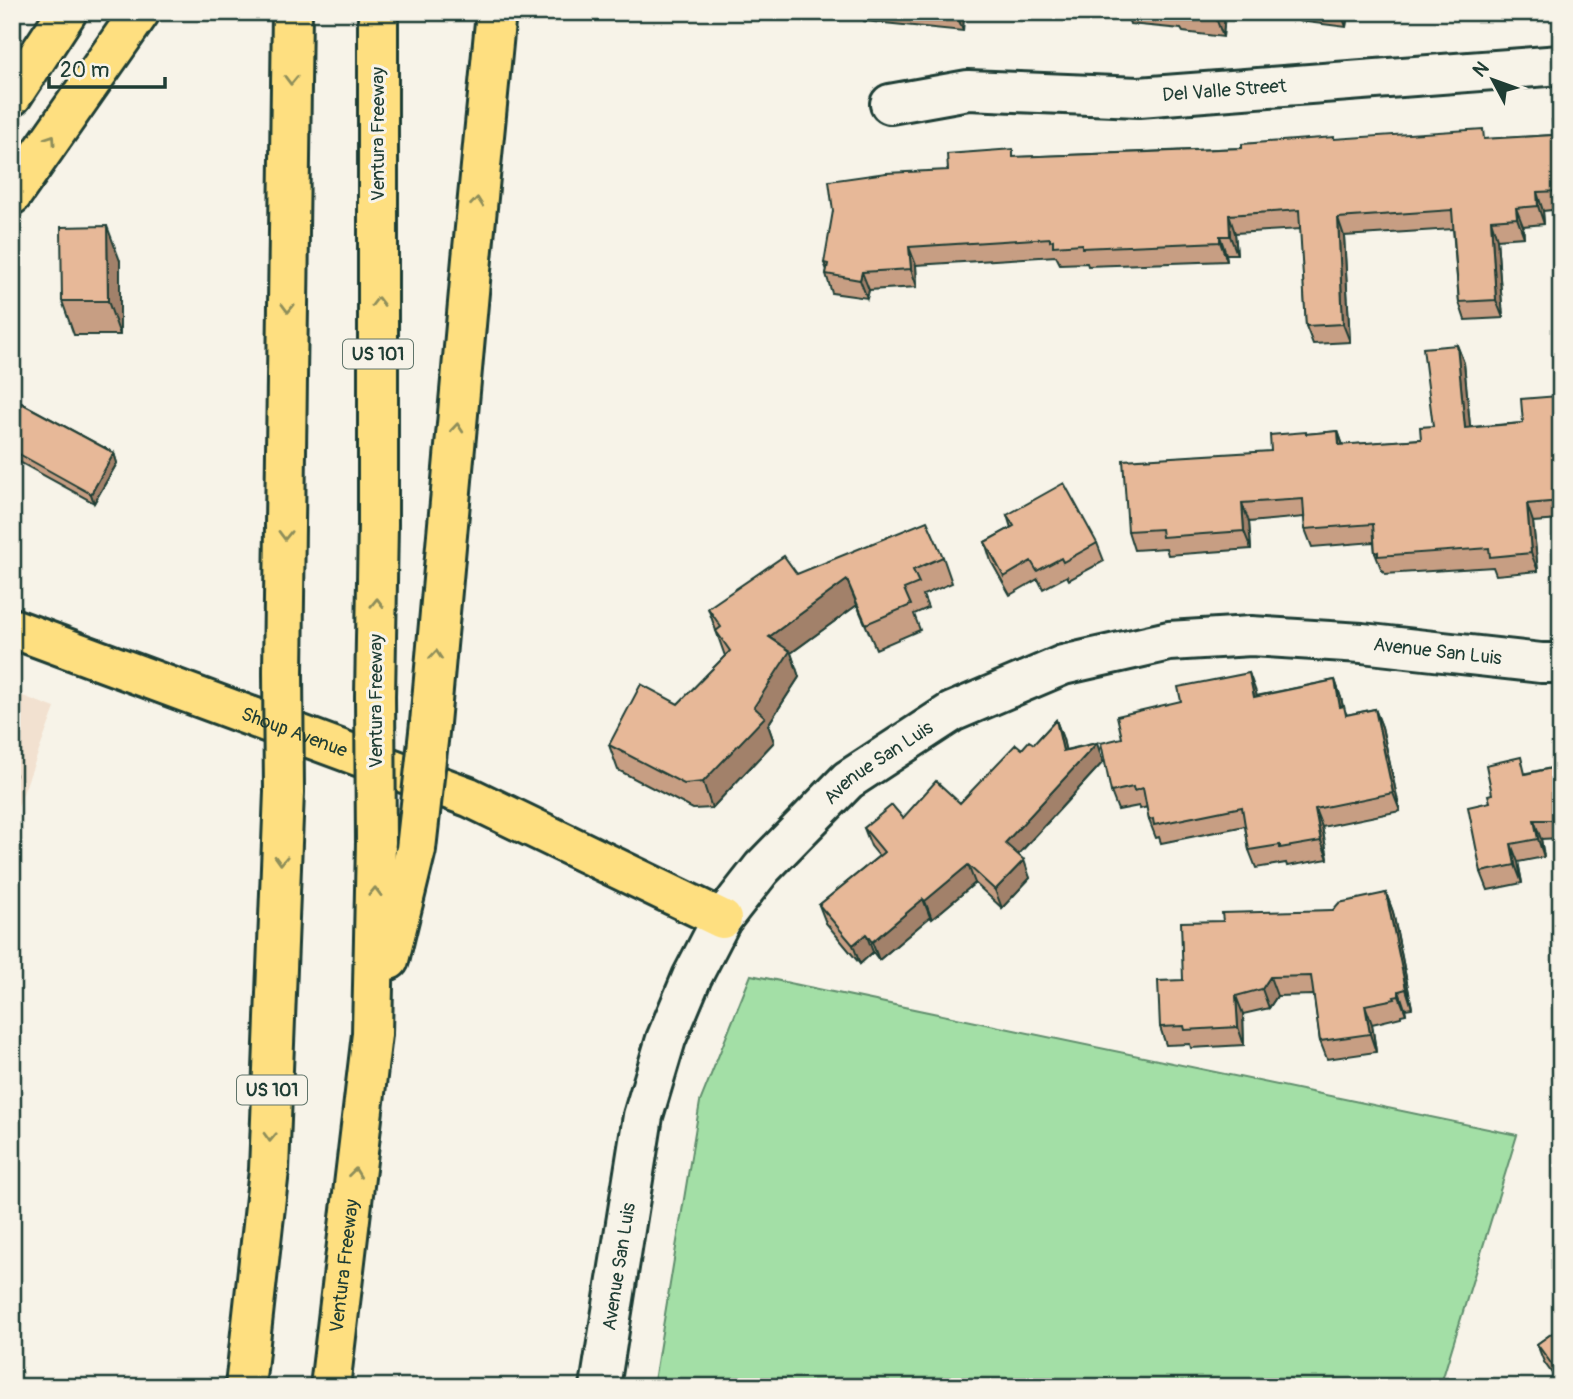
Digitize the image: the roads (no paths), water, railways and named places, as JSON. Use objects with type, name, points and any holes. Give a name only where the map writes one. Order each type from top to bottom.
[{"type":"main road","points":[[12,96],[67,12]]},
{"type":"main road","points":[[12,195],[140,12]]},
{"type":"main road","name":"US 101","points":[[245,1387],[268,1170],[284,792],[283,672],[292,12]]},
{"type":"main road","name":"Ventura Freeway","points":[[330,1387],[372,1034],[376,842],[379,12]]},
{"type":"main road","points":[[372,1034],[416,849],[496,12]]},
{"type":"main road","name":"Shoup Avenue","points":[[12,628],[469,797],[722,919]]},
{"type":"street","name":"Del Valle Street","points":[[890,104],[968,90],[1139,97],[1561,65]]},
{"type":"street","name":"Avenue San Luis","points":[[600,1387],[643,1116],[666,1040],[692,977],[722,919],[762,868],[848,780],[952,712],[1063,665],[1168,641],[1251,636],[1363,643],[1561,663]]}]
